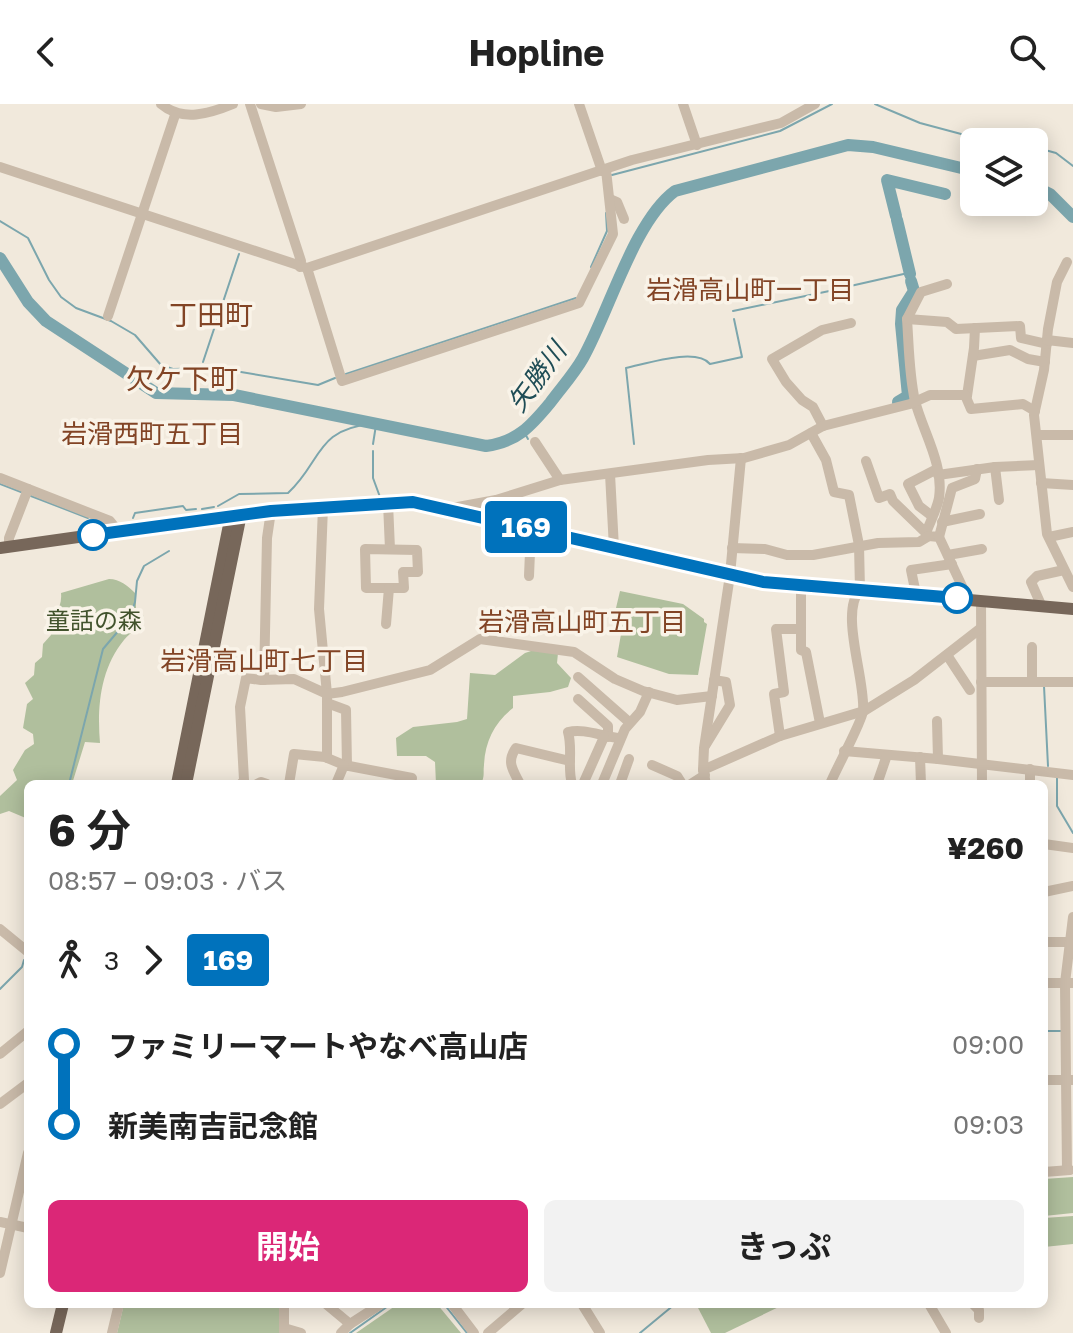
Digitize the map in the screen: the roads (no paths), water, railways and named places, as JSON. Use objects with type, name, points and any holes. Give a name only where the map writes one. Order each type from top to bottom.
[{"type":"main road","points":[[5,547],[271,511],[422,503],[763,582],[1073,609]]},
{"type":"main road","points":[[178,780],[236,515]]},
{"type":"main road","points":[[187,780],[236,515]]},
{"type":"main road","points":[[48,1333],[54,1308]]},
{"type":"main road","points":[[56,1333],[62,1308]]},
{"type":"street","points":[[161,104],[175,115],[196,115],[233,104]]},
{"type":"street","points":[[250,104],[342,381],[579,303],[613,234],[604,170],[579,104]]},
{"type":"street","points":[[261,104],[276,107],[301,104]]},
{"type":"street","points":[[683,104],[697,145]]},
{"type":"street","points":[[0,167],[304,268],[632,160],[781,123],[815,104]]},
{"type":"street","points":[[108,316],[175,115]]},
{"type":"street","points":[[610,199],[617,202],[624,219]]},
{"type":"street","points":[[1067,266],[1057,282],[1035,411],[1049,537],[1073,587]]},
{"type":"street","points":[[937,519],[937,472],[910,375],[907,319],[921,292],[947,284]]},
{"type":"street","points":[[907,319],[947,322],[956,329],[1020,326],[1021,338],[1073,343]]},
{"type":"street","points":[[823,426],[813,407],[786,382],[772,359],[822,330],[851,323]]},
{"type":"street","points":[[975,328],[967,396],[971,409],[1023,404],[1035,411]]},
{"type":"street","points":[[973,356],[1010,350],[1028,359],[1045,362]]},
{"type":"street","points":[[447,509],[496,500],[560,480],[741,458],[789,445],[823,426],[930,395],[967,396]]},
{"type":"street","points":[[811,433],[830,470],[834,492],[849,495],[859,547],[860,590],[856,594],[852,616],[864,711],[832,780]]},
{"type":"street","points":[[1037,435],[1073,435]]},
{"type":"street","points":[[535,442],[560,480]]},
{"type":"street","points":[[741,458],[730,575],[704,748],[705,776],[780,736],[864,711],[914,680],[981,628]]},
{"type":"street","points":[[866,461],[879,498],[890,494],[893,501],[932,535],[975,600],[981,628],[982,780]]},
{"type":"street","points":[[980,514],[937,519],[919,506],[908,484],[937,472],[1039,465]]},
{"type":"street","points":[[995,467],[999,500]]},
{"type":"street","points":[[732,548],[765,549],[799,556],[883,542],[919,542],[932,535],[952,488],[975,479],[977,469]]},
{"type":"street","points":[[610,474],[614,548]]},
{"type":"street","points":[[0,478],[110,521],[118,531]]},
{"type":"street","points":[[1041,483],[1073,485]]},
{"type":"street","points":[[5,547],[28,489]]},
{"type":"street","points":[[388,503],[390,549]]},
{"type":"street","points":[[323,507],[319,609],[327,699],[327,758]]},
{"type":"street","points":[[264,680],[267,538],[271,511]]},
{"type":"street","points":[[529,576],[531,528]]},
{"type":"street","points":[[1049,537],[1073,532]]},
{"type":"street","points":[[365,549],[417,550],[418,572],[403,572],[404,588],[389,588],[366,588],[365,549]]},
{"type":"street","points":[[916,594],[911,570],[982,549]]},
{"type":"street","points":[[1042,607],[1031,582],[1037,576],[1064,570]]},
{"type":"street","points":[[801,585],[801,650],[806,652],[820,723]]},
{"type":"street","points":[[386,624],[389,588]]},
{"type":"street","points":[[780,736],[774,694],[784,692],[776,629],[801,629]]},
{"type":"street","points":[[327,699],[430,670],[480,639],[574,652],[615,679],[677,700],[712,696]]},
{"type":"street","points":[[1032,647],[1032,682]]},
{"type":"street","points":[[947,655],[970,690]]},
{"type":"street","points":[[578,677],[629,722]]},
{"type":"street","points":[[244,780],[240,707],[246,678],[294,679],[346,710],[345,766],[338,780]]},
{"type":"street","points":[[704,748],[730,705],[726,682],[714,680]]},
{"type":"street","points":[[981,682],[1073,682]]},
{"type":"street","points":[[604,780],[620,738],[629,722],[640,712],[649,692]]},
{"type":"street","points":[[578,699],[608,726],[606,737],[585,780]]},
{"type":"street","points":[[937,721],[938,759]]},
{"type":"street","points":[[572,780],[572,744],[568,732],[582,730],[620,738]]},
{"type":"street","points":[[518,780],[510,765],[510,756],[516,748],[570,761]]},
{"type":"street","points":[[844,751],[982,763],[1073,775]]},
{"type":"street","points":[[290,780],[294,754],[327,758],[379,779],[412,780]]},
{"type":"street","points":[[878,780],[887,755]]},
{"type":"street","points":[[920,757],[921,780]]},
{"type":"street","points":[[621,780],[629,759]]},
{"type":"street","points":[[652,765],[680,780]]},
{"type":"street","points":[[1030,769],[1030,780]]},
{"type":"street","points":[[1048,845],[1073,848]]},
{"type":"street","points":[[1048,891],[1073,886]]},
{"type":"street","points":[[1048,1172],[1070,1170],[1069,983],[1073,917]]},
{"type":"street","points":[[0,929],[24,949]]},
{"type":"street","points":[[1048,942],[1070,942]]},
{"type":"street","points":[[1048,983],[1069,983]]},
{"type":"street","points":[[0,1054],[24,1034]]},
{"type":"street","points":[[1048,1080],[1069,1080]]},
{"type":"street","points":[[0,1104],[24,1086]]},
{"type":"street","points":[[0,1273],[6,1223],[24,1166]]},
{"type":"street","points":[[112,1333],[118,1308]]},
{"type":"street","points":[[284,1308],[284,1331],[301,1333]]},
{"type":"street","points":[[331,1308],[350,1324]]},
{"type":"street","points":[[341,1333],[375,1308]]},
{"type":"street","points":[[455,1308],[474,1333]]},
{"type":"street","points":[[488,1333],[515,1308]]},
{"type":"street","points":[[584,1308],[600,1333]]},
{"type":"street","points":[[931,1308],[946,1333]]},
{"type":"street","points":[[977,1308],[979,1318]]},
{"type":"waterway","points":[[612,175],[780,131],[832,104]]},
{"type":"waterway","points":[[875,104],[920,123],[960,134]]},
{"type":"waterway","name":"矢勝川","points":[[0,258],[28,302],[46,321],[156,393],[234,395],[486,446],[515,437],[530,426],[572,375],[593,339],[623,268],[647,223],[675,191],[848,145],[873,147],[960,168]]},
{"type":"waterway","points":[[1048,151],[1073,166]]},
{"type":"waterway","points":[[896,216],[887,180],[945,194]]},
{"type":"waterway","points":[[896,216],[889,181],[944,191]]},
{"type":"waterway","name":"矢勝川","points":[[1048,193],[1073,217]]},
{"type":"waterway","points":[[591,267],[607,231],[606,213]]},
{"type":"waterway","points":[[897,220],[910,274]]},
{"type":"waterway","points":[[0,221],[28,238],[61,297],[76,308],[111,321],[135,335],[161,365],[173,369],[217,368],[318,385],[335,378]]},
{"type":"waterway","points":[[846,287],[908,273],[897,221]]},
{"type":"waterway","points":[[203,362],[239,254]]},
{"type":"waterway","points":[[898,402],[908,396],[901,324],[902,310],[914,291],[911,281]]},
{"type":"waterway","points":[[733,311],[839,289]]},
{"type":"waterway","points":[[346,374],[576,298]]},
{"type":"waterway","points":[[634,444],[626,368],[683,357],[703,359],[710,364],[742,357],[734,319]]},
{"type":"waterway","points":[[218,506],[239,494],[288,493],[329,440],[353,427],[372,424]]},
{"type":"waterway","points":[[373,444],[376,425]]},
{"type":"waterway","name":"矢勝川","points":[[524,432],[528,439]]},
{"type":"waterway","points":[[373,451],[373,478],[380,497]]},
{"type":"waterway","points":[[0,484],[21,492]]},
{"type":"waterway","points":[[31,496],[88,518]]},
{"type":"waterway","points":[[133,518],[135,513],[183,506],[186,510],[196,509]]},
{"type":"waterway","points":[[202,509],[214,507]]},
{"type":"waterway","points":[[70,780],[103,649],[130,617],[137,581],[144,566],[169,551]]},
{"type":"waterway","points":[[1044,686],[1048,766]]},
{"type":"waterway","points":[[1057,777],[1057,806],[1073,833]]},
{"type":"waterway","points":[[0,989],[22,967],[24,960]]},
{"type":"waterway","points":[[1048,1031],[1062,1031]]},
{"type":"waterway","points":[[350,1333],[385,1308]]},
{"type":"waterway","points":[[447,1308],[467,1333]]},
{"type":"waterway","points":[[640,1333],[670,1308]]},
{"type":"district","name":"岩滑高山町一丁目","points":[[750,290]]},
{"type":"district","name":"丁田町","points":[[211,315]]},
{"type":"district","name":"欠ケ下町","points":[[182,379]]},
{"type":"district","name":"岩滑西町五丁目","points":[[152,434]]},
{"type":"district","name":"岩滑高山町五丁目","points":[[582,622]]},
{"type":"district","name":"岩滑高山町七丁目","points":[[264,661]]},
{"type":"park label","name":"童話の森","points":[[94,621]]}]
